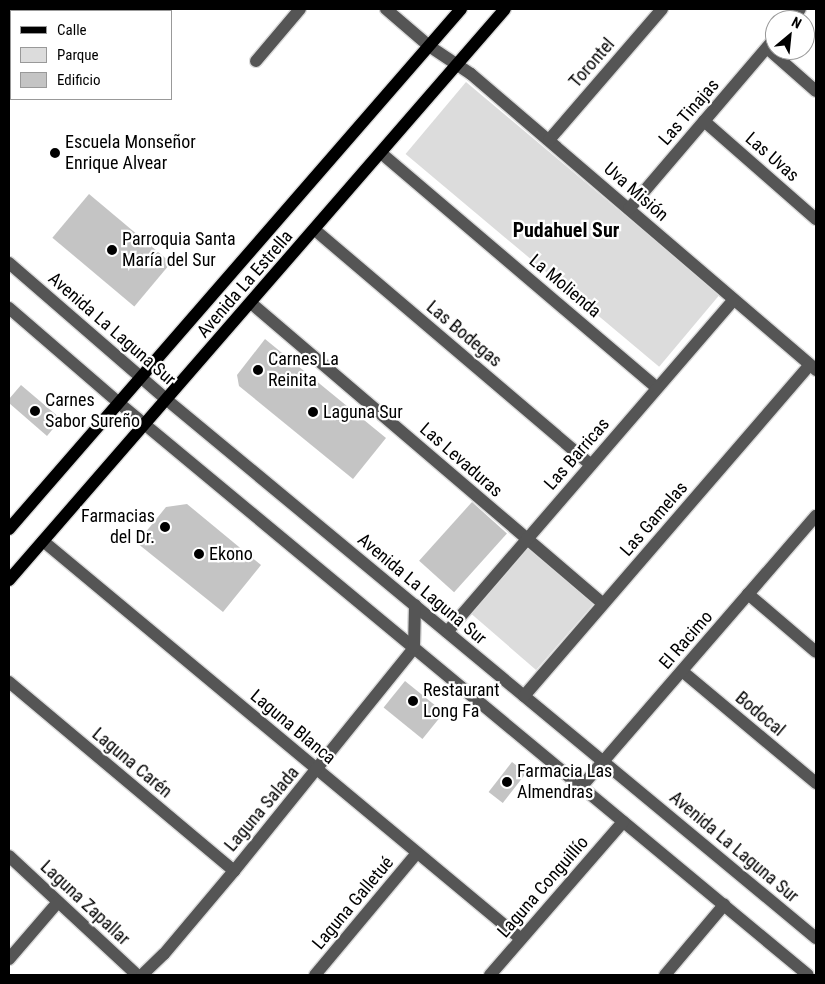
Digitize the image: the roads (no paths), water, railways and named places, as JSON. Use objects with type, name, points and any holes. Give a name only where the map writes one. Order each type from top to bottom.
[{"type":"main road","name":"Avenida La Estrella","points":[[9,529],[461,9]]},
{"type":"main road","name":"Avenida La Estrella","points":[[9,580],[168,400],[506,9]]},
{"type":"street","points":[[256,60],[300,9]]},
{"type":"street","name":"Uva Misión","points":[[386,9],[429,46],[458,64],[549,140],[813,367]]},
{"type":"street","name":"Torontel","points":[[549,140],[662,9]]},
{"type":"street","name":"Las Tinajas","points":[[629,209],[765,50]]},
{"type":"street","points":[[787,60],[816,91]]},
{"type":"street","name":"Las Uvas","points":[[704,121],[816,219]]},
{"type":"street","name":"La Molienda","points":[[381,153],[657,388]]},
{"type":"street","name":"Las Bodegas","points":[[315,230],[591,465]]},
{"type":"street","name":"Avenida La Laguna Sur","points":[[9,263],[141,378],[816,938]]},
{"type":"street","name":"Las Barricas","points":[[447,632],[734,300]]},
{"type":"street","name":"Las Levaduras","points":[[251,303],[603,604]]},
{"type":"street","points":[[9,308],[119,403],[808,975]]},
{"type":"street","name":"Las Gamelas","points":[[524,696],[813,367]]},
{"type":"street","name":"El Racimo","points":[[581,787],[748,594],[815,520]]},
{"type":"street","name":"Laguna Blanca","points":[[44,541],[521,939]]},
{"type":"street","points":[[748,594],[816,652]]},
{"type":"street","points":[[414,648],[415,605]]},
{"type":"street","name":"Laguna Salada","points":[[142,975],[164,954],[234,871],[318,770],[414,648]]},
{"type":"street","name":"Bodocal","points":[[682,671],[816,783]]},
{"type":"street","name":"Laguna Carén","points":[[9,682],[234,871]]},
{"type":"street","name":"Laguna Conguillío","points":[[490,975],[623,822]]},
{"type":"street","name":"Laguna Galletué","points":[[314,975],[418,853]]},
{"type":"street","name":"Laguna Zapallar","points":[[9,856],[137,975]]},
{"type":"street","points":[[9,959],[58,902]]},
{"type":"street","points":[[665,975],[724,905]]},
{"type":"place","name":"Escuela Monseñor Enrique Alvear","points":[[55,153]]},
{"type":"place","name":"Parroquia Santa María del Sur","points":[[112,250]]},
{"type":"place","name":"Carnes La Reinita","points":[[258,370]]},
{"type":"place","name":"Carnes Sabor Sureño","points":[[35,411]]},
{"type":"place","name":"Laguna Sur","points":[[313,412]]},
{"type":"place","name":"Farmacias del Dr.","points":[[165,527]]},
{"type":"place","name":"Ekono","points":[[199,554]]},
{"type":"place","name":"Restaurant Long Fa","points":[[413,701]]},
{"type":"place","name":"Farmacia Las Almendras","points":[[507,782]]},
{"type":"district","name":"Pudahuel Sur","points":[[566,230]]}]
